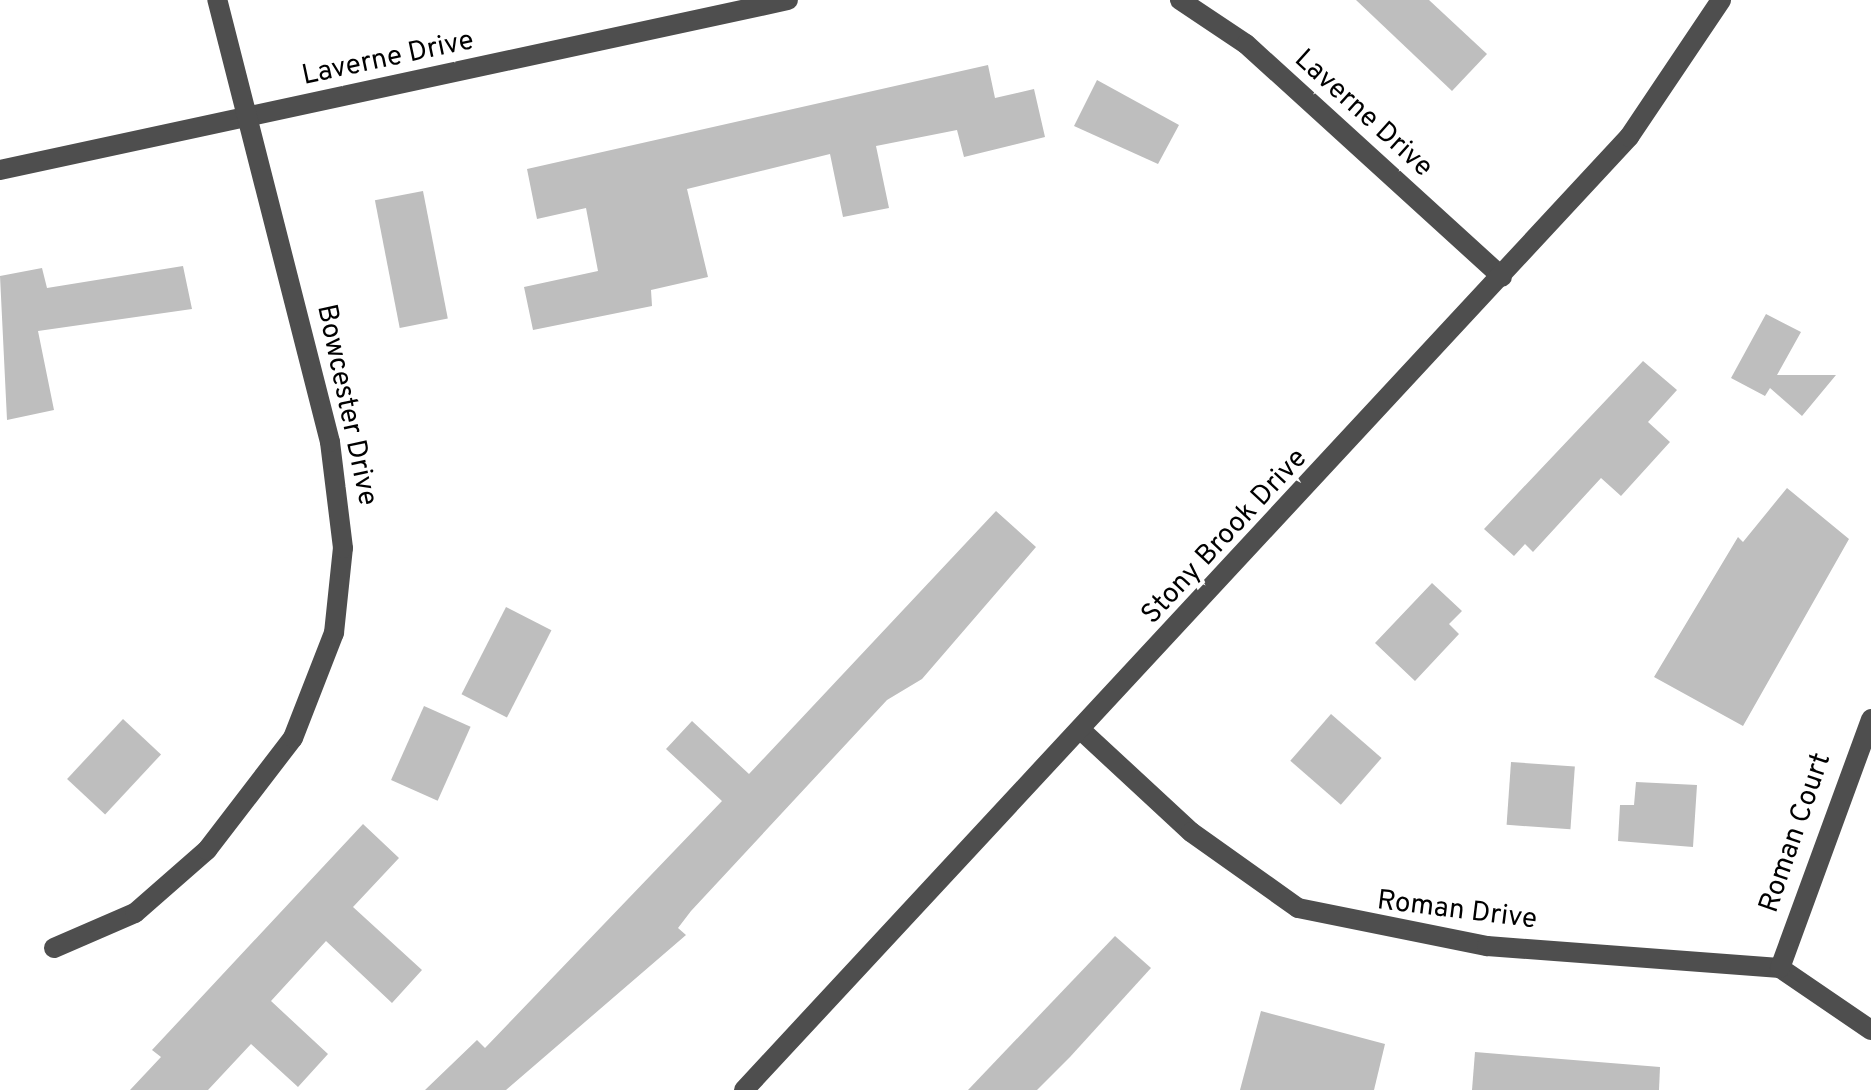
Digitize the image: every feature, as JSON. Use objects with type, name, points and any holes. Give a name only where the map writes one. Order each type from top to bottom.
[{"type":"street","name":"Bowcester Drive","points":[[54,948],[134,913],[207,850],[293,738],[334,633],[343,548],[333,458],[217,0]]},
{"type":"street","name":"Laverne Drive","points":[[0,170],[788,0]]},
{"type":"street","name":"Laverne Drive","points":[[1180,0],[1246,44],[1502,278]]},
{"type":"street","name":"Stony Brook Drive","points":[[744,1090],[1083,732],[1630,137],[1721,0]]},
{"type":"street","name":"Roman Court","points":[[1780,968],[1871,719]]},
{"type":"street","name":"Roman Drive","points":[[1083,732],[1191,832],[1298,908],[1487,946],[1780,968],[1871,1030]]},
{"type":"building","points":[[1356,0],[1429,0],[1487,54],[1452,91]]},
{"type":"building","points":[[988,65],[995,98],[1034,89],[1045,137],[964,157],[957,130],[876,146],[889,208],[843,217],[830,154],[687,189],[708,277],[651,290],[652,306],[533,330],[524,287],[598,271],[586,208],[537,219],[527,169]]},
{"type":"building","points":[[1097,80],[1179,125],[1158,164],[1074,126]]},
{"type":"building","points":[[423,191],[448,319],[400,328],[375,200]]},
{"type":"building","points":[[183,266],[192,309],[38,331],[54,410],[7,420],[0,276],[42,268],[47,288]]},
{"type":"building","points":[[1766,314],[1801,332],[1777,375],[1836,375],[1802,416],[1770,388],[1765,396],[1731,378]]},
{"type":"building","points":[[1643,361],[1677,390],[1648,422],[1670,442],[1621,496],[1601,478],[1533,552],[1525,544],[1514,556],[1484,529]]},
{"type":"building","points":[[1787,488],[1849,539],[1743,726],[1654,677],[1738,537],[1743,542]]},
{"type":"building","points":[[996,511],[1036,547],[922,679],[887,700],[691,911],[678,928],[686,935],[506,1090],[425,1090],[477,1040],[485,1048],[722,801],[666,749],[692,721],[749,774]]},
{"type":"building","points":[[1432,583],[1462,611],[1449,624],[1459,634],[1415,681],[1375,643]]},
{"type":"building","points":[[506,607],[551,630],[507,717],[462,694]]},
{"type":"building","points":[[424,706],[471,727],[438,801],[391,780]]},
{"type":"building","points":[[1331,714],[1382,758],[1341,805],[1290,761]]},
{"type":"building","points":[[123,719],[161,754],[105,814],[67,779]]},
{"type":"building","points":[[1511,762],[1575,766],[1570,829],[1507,825]]},
{"type":"building","points":[[1636,782],[1697,785],[1693,847],[1618,841],[1620,805],[1634,805]]},
{"type":"building","points":[[363,824],[399,858],[353,907],[422,970],[392,1003],[326,941],[271,1001],[328,1054],[298,1087],[251,1044],[208,1090],[130,1090],[161,1057],[152,1050]]},
{"type":"building","points":[[1115,936],[1151,968],[1070,1057],[1037,1090],[968,1090]]},
{"type":"building","points":[[1261,1011],[1385,1044],[1374,1090],[1240,1090]]},
{"type":"building","points":[[1475,1052],[1660,1067],[1659,1090],[1472,1090]]}]
